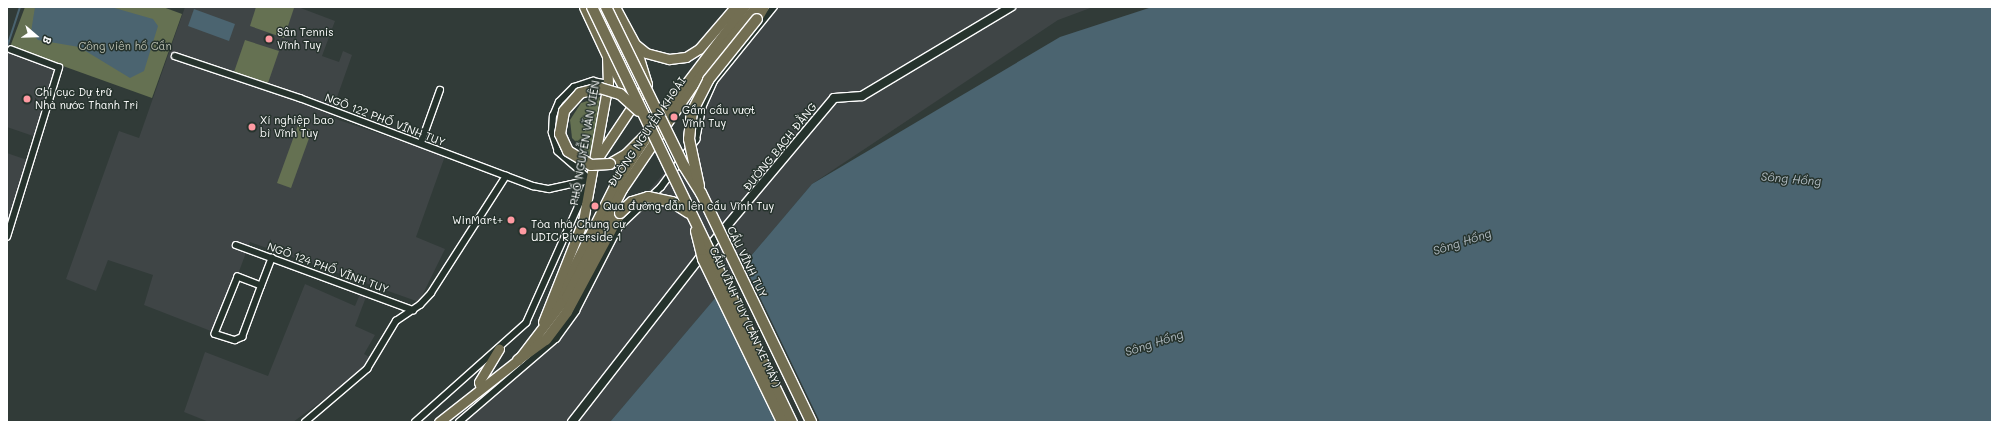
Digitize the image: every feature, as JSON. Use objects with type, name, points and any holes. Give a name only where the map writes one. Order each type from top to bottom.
[{"type":"highway","points":[[592,7],[792,422]]},
{"type":"highway","name":"CẦU VĨNH TUY","points":[[606,7],[684,166],[701,193],[811,422]]},
{"type":"highway","points":[[701,193],[689,139],[692,112],[708,80],[757,19],[764,7]]},
{"type":"highway","points":[[588,90],[613,91],[636,107],[650,130],[627,154],[610,164],[581,161],[566,148],[560,123],[571,102],[588,90]]},
{"type":"highway","name":"CẦU VĨNH TUY (LÀN XE MÁY)","points":[[701,193],[716,210],[818,422]]},
{"type":"highway","points":[[518,360],[546,340],[569,310],[611,225],[632,202],[648,197],[660,198],[682,207],[694,219]]},
{"type":"highway","name":"CẦU VĨNH TUY (LÀN XE MÁY)","points":[[694,219],[703,259],[782,422]]},
{"type":"main road","name":"PHỐ NGUYỄN VĂN VIÊN","points":[[545,324],[549,302],[580,228],[590,180],[596,160],[608,84],[607,56],[584,7]]},
{"type":"main road","points":[[635,44],[660,58],[686,57],[703,45],[735,7]]},
{"type":"main road","name":"ĐƯỜNG NGUYỄN KHOÁI","points":[[545,324],[599,213],[650,130],[744,7]]},
{"type":"main road","name":"ĐƯỜNG NGUYỄN KHOÁI","points":[[439,422],[518,360],[566,297],[626,183],[692,86],[755,7]]},
{"type":"main road","points":[[596,160],[648,81],[635,44],[616,8]]},
{"type":"main road","points":[[607,56],[626,92],[638,97]]},
{"type":"main road","points":[[481,388],[479,382],[498,349]]},
{"type":"street","points":[[459,422],[556,339],[576,311],[619,227],[661,187],[696,140],[702,108],[714,81],[774,7]]},
{"type":"street","name":"ĐƯỜNG BẠCH ĐẰNG","points":[[572,422],[699,259],[834,98],[862,96],[1011,7]]},
{"type":"street","points":[[7,237],[59,68],[11,50]]},
{"type":"street","name":"NGÕ 122 PHỐ VĨNH TUY","points":[[175,56],[421,143],[506,176],[549,189],[590,180]]},
{"type":"street","points":[[415,422],[526,323],[590,180],[558,152],[552,133],[553,116],[559,102],[574,87],[593,81],[608,84]]},
{"type":"street","points":[[421,143],[440,90]]},
{"type":"street","points":[[305,422],[367,369],[396,321],[413,310],[431,293],[506,176]]},
{"type":"street","name":"NGÕ 124 PHỐ VĨNH TUY","points":[[236,245],[413,310]]},
{"type":"street","points":[[261,286],[238,277],[215,334],[235,340],[242,337],[272,258]]},
{"type":"shaded area","points":[[185,7],[298,7],[335,21],[322,56],[339,62],[343,51],[352,55],[330,117],[445,156],[416,237],[445,249],[419,302],[250,242],[216,333],[144,305],[153,275],[108,260],[96,291],[66,279],[119,131],[139,138]]},
{"type":"shaded area","points":[[772,7],[1093,7],[1058,20],[812,184],[610,422],[459,422],[527,367],[627,215],[694,139],[699,107],[711,81]]},
{"type":"shaded area","name":"Chi cục Dự trữ Nhà nước Thanh Trì","points":[[7,52],[55,70],[36,137],[7,127]]},
{"type":"shaded area","points":[[7,153],[27,160],[7,230]]},
{"type":"shaded area","points":[[305,284],[355,306],[360,294],[366,297],[355,326],[375,335],[364,354],[371,358],[355,377],[293,422],[209,422],[184,412],[205,352],[268,376]]},
{"type":"green space","name":"Công viên hồ Cần","points":[[25,7],[163,7],[182,14],[152,98],[10,47]]},
{"type":"green space","points":[[256,7],[294,8],[284,38],[250,26]]},
{"type":"green space","points":[[245,40],[279,51],[268,83],[234,72]]},
{"type":"green space","points":[[600,97],[590,156],[572,138],[570,120],[581,103]]},
{"type":"green space","points":[[298,125],[312,130],[291,188],[277,183]]},
{"type":"water","points":[[35,7],[111,7],[153,19],[158,26],[144,71],[130,78],[79,47],[38,40],[31,32]]},
{"type":"water","name":"Sông Hồng","points":[[1152,7],[1992,7],[1992,422],[610,422],[812,184],[1060,37]]},
{"type":"water","points":[[194,9],[235,24],[229,41],[188,26]]},
{"type":"pier","points":[[743,262],[820,422],[780,422],[717,292]]},
{"type":"waterway","points":[[8,44],[20,7]]},
{"type":"place","name":"Sân Tennis Vĩnh Tuy","points":[[269,39]]},
{"type":"place","name":"Chi cục Dự trữ Nhà nước Thanh Trì","points":[[27,99]]},
{"type":"place","name":"Gầm cầu vượt Vĩnh Tuy","points":[[674,117]]},
{"type":"place","name":"Xí nghiệp bao bì Vĩnh Tuy","points":[[252,127]]},
{"type":"place","name":"Qua đường dẫn lên cầu Vĩnh Tuy","points":[[595,206]]},
{"type":"place","name":"WinMart+","points":[[511,220]]},
{"type":"place","name":"Tòa nhà Chung cư UDIC Riverside 1","points":[[523,231]]}]
